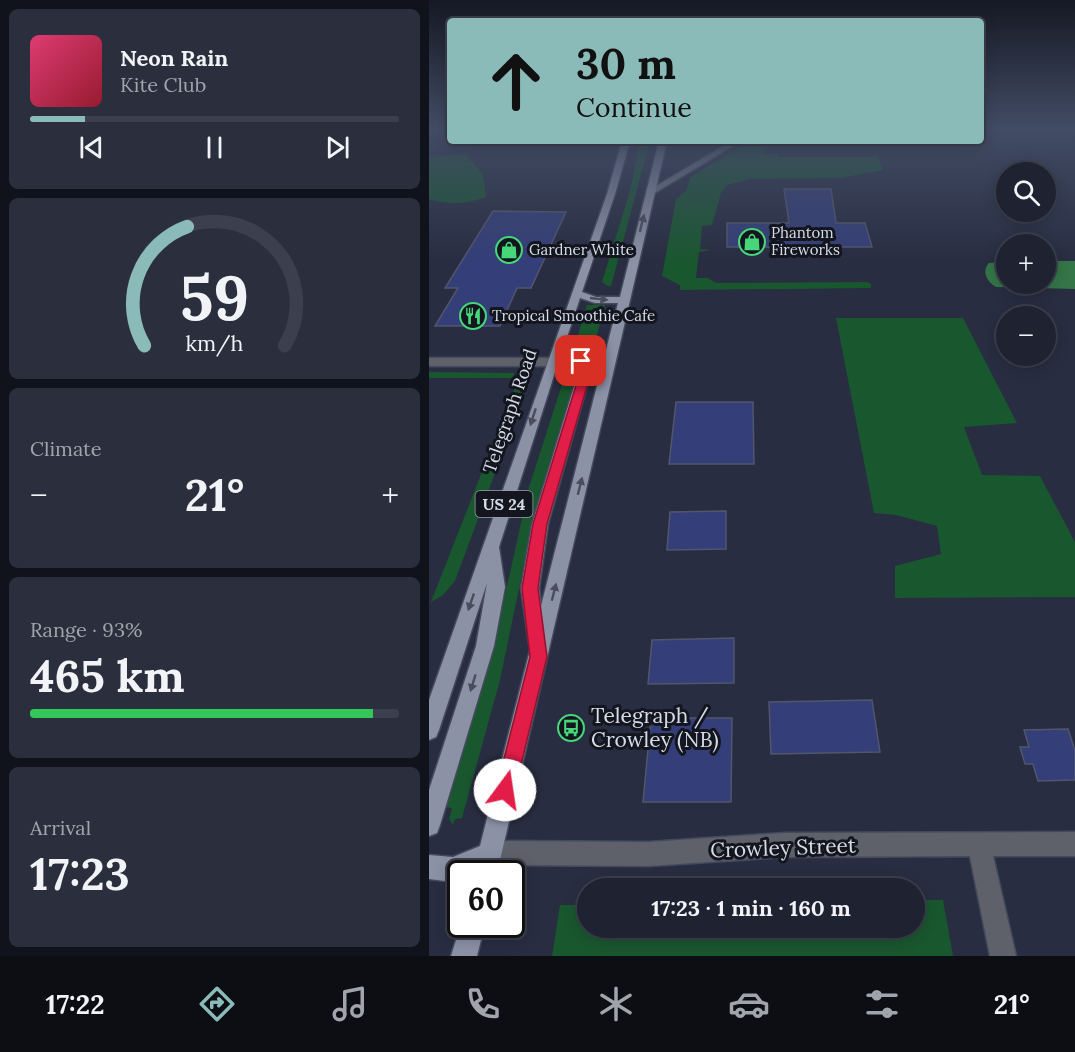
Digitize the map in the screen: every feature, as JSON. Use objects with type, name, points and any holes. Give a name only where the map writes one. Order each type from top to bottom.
[{"type":"main road","name":"Telegraph Road","points":[[429,730],[615,174]]},
{"type":"main road","points":[[489,860],[655,174]]},
{"type":"main road","points":[[576,293],[595,300],[623,300]]},
{"type":"main road","points":[[538,657],[530,588],[540,524],[586,367],[581,361],[552,362]]},
{"type":"main road","points":[[429,825],[485,646],[496,587],[491,544]]},
{"type":"main road","points":[[429,867],[435,870],[447,869]]},
{"type":"main road","points":[[464,956],[469,938]]},
{"type":"street","points":[[650,192],[681,174]]},
{"type":"street","points":[[429,362],[552,362]]},
{"type":"street","name":"Crowley Street","points":[[525,861],[784,845],[1075,844]]},
{"type":"street","points":[[978,845],[1003,956]]},
{"type":"shaded area","points":[[429,174],[483,174],[486,197],[457,203],[429,199]]},
{"type":"shaded area","points":[[633,174],[641,174],[611,286],[608,286],[602,282]]},
{"type":"shaded area","points":[[697,174],[864,174],[840,178],[750,179],[727,185],[721,193],[712,225],[702,226],[700,249],[711,250],[699,252],[696,278],[708,278],[716,283],[867,282],[871,284],[871,288],[680,290],[680,285],[662,276],[676,199],[686,191],[690,178]]},
{"type":"shaded area","points":[[1056,261],[1075,261],[1075,289],[1056,289]]},
{"type":"shaded area","points":[[989,263],[996,263],[996,287],[985,273]]},
{"type":"shaded area","points":[[587,305],[605,305],[594,346],[575,345]]},
{"type":"shaded area","points":[[836,318],[963,318],[1017,423],[964,427],[982,475],[1040,476],[1075,542],[1075,597],[895,598],[895,566],[941,554],[937,526],[896,515],[874,513]]},
{"type":"shaded area","points":[[573,370],[571,378],[576,378],[533,521],[500,680],[462,818],[455,819],[453,825],[449,819],[452,808],[445,807],[493,649],[529,487],[565,375]]},
{"type":"shaded area","points":[[429,372],[514,373],[513,378],[429,378]]},
{"type":"shaded area","points":[[520,375],[527,378],[528,384],[455,581],[443,595],[431,602]]},
{"type":"shaded area","points":[[925,900],[943,900],[953,956],[552,956],[560,905],[577,905],[577,938],[925,938]]},
{"type":"building","points":[[784,189],[831,189],[836,223],[865,223],[872,247],[727,247],[727,223],[789,223]]},
{"type":"building","name":"Gardner White","points":[[493,211],[566,212],[531,288],[517,288],[500,326],[435,326],[458,288],[445,288]]},
{"type":"building","points":[[676,402],[753,402],[754,464],[669,464]]},
{"type":"building","points":[[726,511],[726,549],[667,550],[670,512]]},
{"type":"building","points":[[734,638],[734,683],[648,684],[652,640]]},
{"type":"building","points":[[872,700],[880,752],[771,754],[769,702]]},
{"type":"building","points":[[651,718],[732,718],[731,802],[643,802]]},
{"type":"building","points":[[1068,729],[1075,751],[1075,780],[1038,781],[1033,764],[1025,764],[1020,747],[1029,747],[1024,730]]},
{"type":"place","name":"Phantom Fireworks","points":[[752,242]]},
{"type":"place","name":"Gardner White","points":[[509,250]]},
{"type":"place","name":"Tropical Smoothie Cafe","points":[[473,316]]},
{"type":"place","name":"Telegraph / Crowley (NB)","points":[[571,728]]},
{"type":"route","points":[[505,790],[538,657],[530,588],[540,524],[583,379],[586,367],[581,361]]}]
